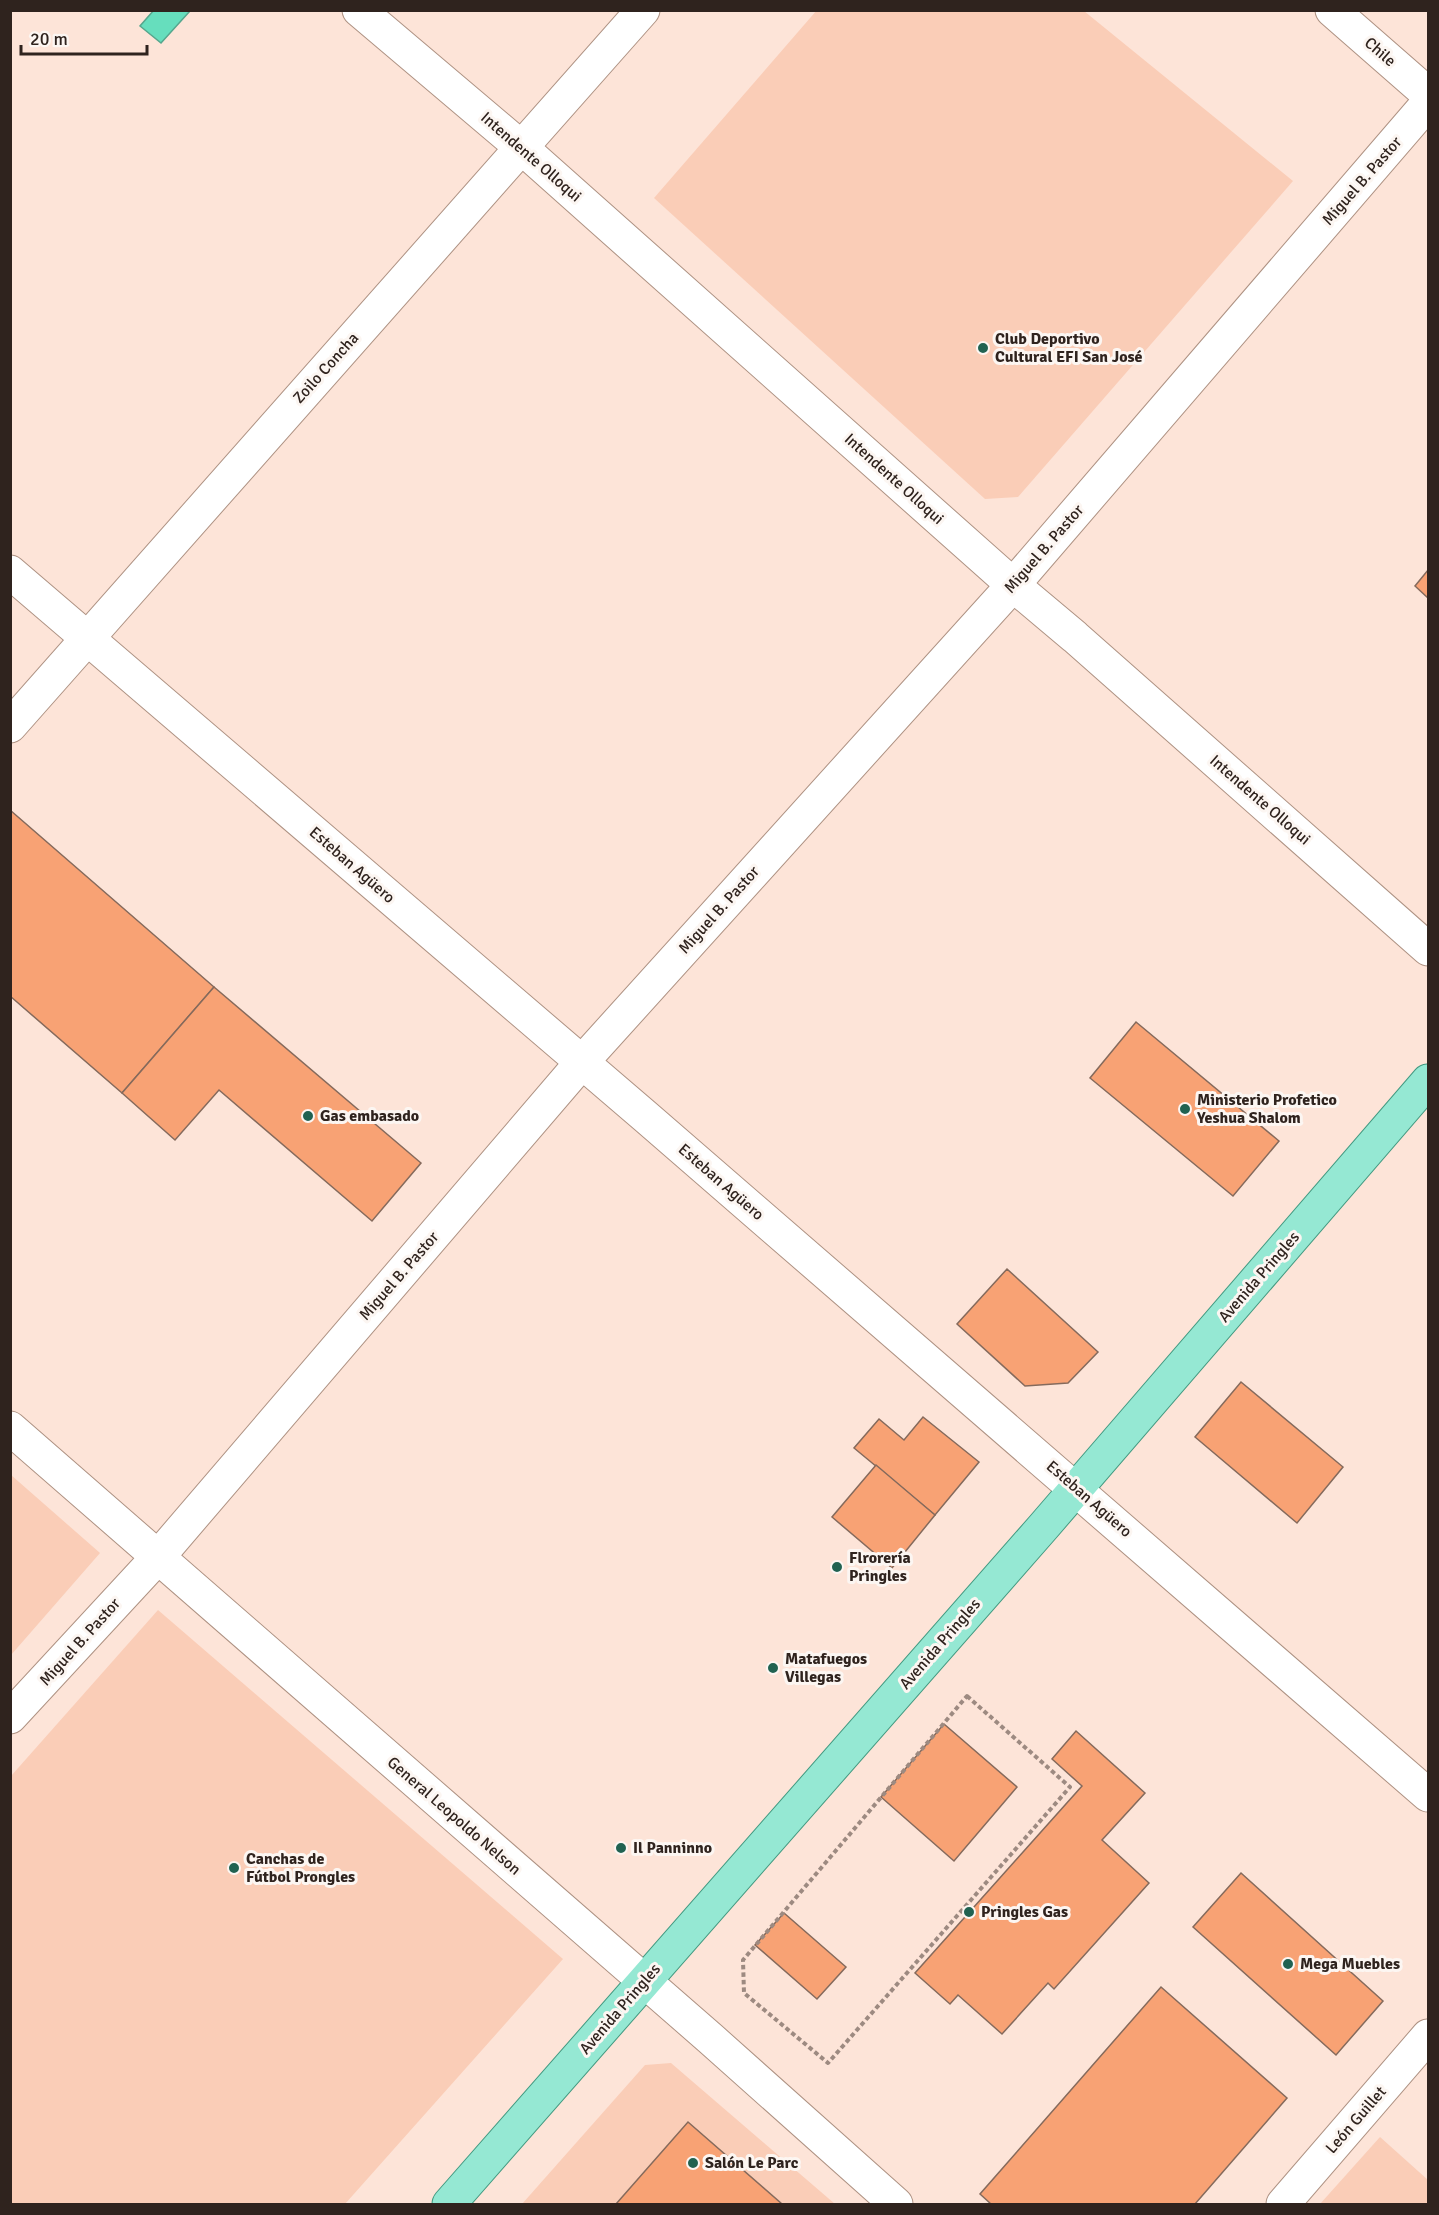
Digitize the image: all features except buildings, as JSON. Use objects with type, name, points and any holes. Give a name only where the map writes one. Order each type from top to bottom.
[{"type":"main road","name":"Avenida Pringles","points":[[449,2205],[1077,1489],[1428,1081]]},
{"type":"street","name":"Intendente Olloqui","points":[[359,10],[522,148],[1428,950]]},
{"type":"street","name":"Zoilo Concha","points":[[10,726],[643,10]]},
{"type":"street","name":"Chile","points":[[1332,10],[1428,94]]},
{"type":"street","name":"Miguel B. Pastor","points":[[10,1717],[158,1557],[582,1062],[1013,585],[1428,103]]},
{"type":"street","name":"Esteban Agüero","points":[[10,572],[582,1062],[1428,1795]]},
{"type":"street","name":"General Leopoldo Nelson","points":[[10,1428],[711,2039],[896,2205]]},
{"type":"street","name":"León Guillet","points":[[1283,2205],[1428,2036]]},
{"type":"path","points":[[967,1696],[1070,1787],[828,2063],[744,1993],[743,1960],[967,1696]]},
{"type":"shaded area","points":[[154,10],[190,11],[161,43],[140,26]]},
{"type":"shaded area","name":"Club Deportivo Cultural EFI San José","points":[[817,10],[1084,11],[1293,181],[1018,497],[985,499],[654,198]]},
{"type":"shaded area","points":[[11,1475],[100,1553],[11,1655]]},
{"type":"shaded area","name":"Canchas de Fútbol Prongles","points":[[158,1610],[563,1959],[345,2204],[11,2204],[11,1776]]},
{"type":"shaded area","points":[[671,2063],[835,2204],[522,2204],[645,2065]]},
{"type":"shaded area","points":[[1380,2137],[1428,2180],[1428,2204],[1320,2204]]},
{"type":"place","name":"Club Deportivo Cultural EFI San José","points":[[983,348]]},
{"type":"place","name":"Ministerio Profetico Yeshua Shalom","points":[[1185,1109]]},
{"type":"place","name":"Gas embasado","points":[[308,1116]]},
{"type":"place","name":"Flrorería Pringles","points":[[837,1567]]},
{"type":"place","name":"Matafuegos Villegas","points":[[773,1668]]},
{"type":"place","name":"Il Panninno","points":[[621,1848]]},
{"type":"place","name":"Canchas de Fútbol Prongles","points":[[234,1868]]},
{"type":"place","name":"Pringles Gas","points":[[969,1912]]},
{"type":"place","name":"Mega Muebles","points":[[1288,1964]]},
{"type":"place","name":"Salón Le Parc","points":[[693,2163]]}]
